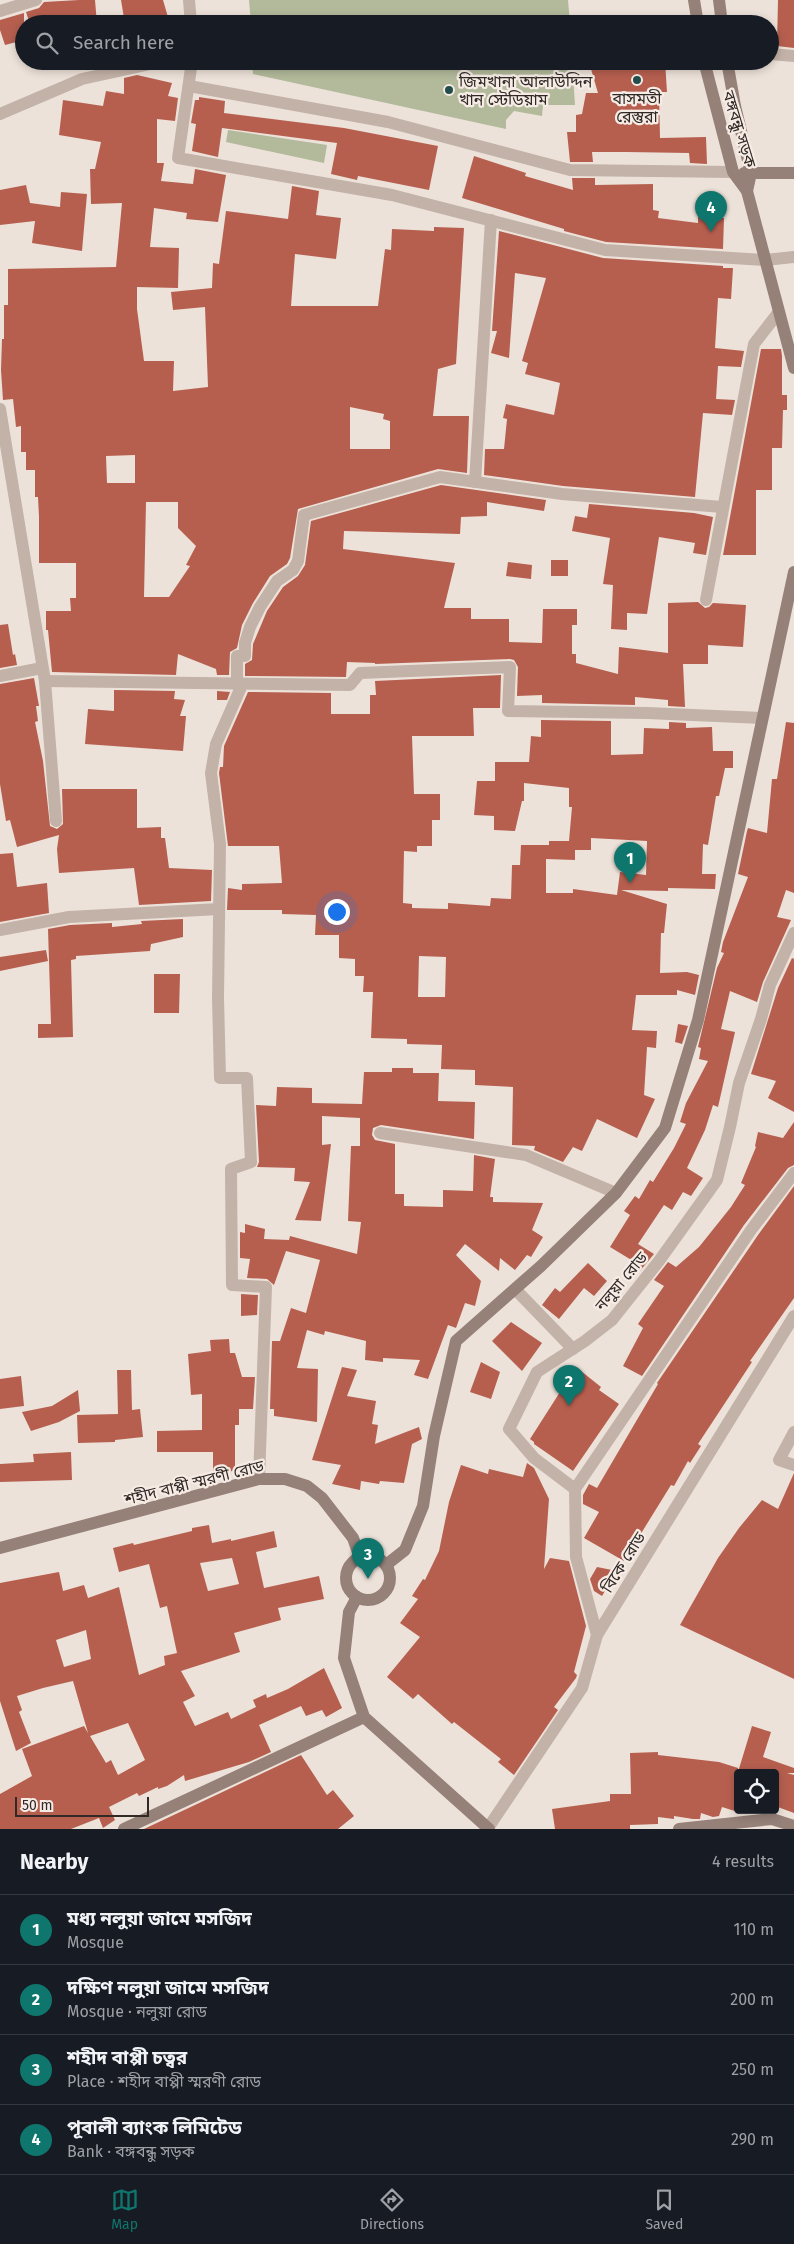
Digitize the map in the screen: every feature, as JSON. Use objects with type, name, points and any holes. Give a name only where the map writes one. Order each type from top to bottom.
[{"type":"main road","points":[[694,0],[696,15]]},
{"type":"main road","points":[[719,0],[721,15]]},
{"type":"main road","name":"বঙ্গবন্ধু সড়ক","points":[[706,70],[733,172],[747,191]]},
{"type":"main road","name":"বঙ্গবন্ধু সড়ক","points":[[729,70],[751,173],[747,191]]},
{"type":"main road","points":[[733,172],[794,173]]},
{"type":"main road","points":[[747,191],[794,368]]},
{"type":"main road","points":[[386,1565],[405,1550],[422,1506],[434,1436],[456,1342],[515,1290],[616,1193],[666,1128],[698,1020],[794,572]]},
{"type":"main road","name":"শহীদ বাপ্পী স্মরণী রোড","points":[[0,1548],[259,1479],[285,1479],[307,1486],[322,1498],[353,1538],[360,1558]]},
{"type":"main road","points":[[374,1557],[386,1565],[391,1579],[385,1593],[371,1600],[357,1597],[348,1587],[346,1580],[350,1567],[360,1558],[374,1557]]},
{"type":"main road","points":[[357,1597],[349,1612],[344,1658],[364,1717],[488,1828]]},
{"type":"main road","points":[[124,1829],[364,1717]]},
{"type":"main road","points":[[679,1829],[774,1824],[794,1826]]},
{"type":"street","points":[[0,10],[36,0]]},
{"type":"street","points":[[189,0],[191,15]]},
{"type":"street","points":[[779,55],[794,56]]},
{"type":"street","points":[[0,114],[82,79],[123,70]]},
{"type":"street","points":[[191,70],[178,158],[392,195],[605,250],[765,260],[794,257]]},
{"type":"street","points":[[190,86],[388,122],[570,170],[733,172]]},
{"type":"street","points":[[475,482],[492,220]]},
{"type":"street","points":[[706,600],[754,344],[778,313]]},
{"type":"street","points":[[0,409],[45,681],[56,821]]},
{"type":"street","points":[[259,1479],[266,1287],[232,1285],[231,1169],[251,1162],[248,1078],[220,1078],[220,844],[211,773],[216,744],[239,686],[237,656],[245,656],[245,644],[250,627],[277,581],[293,570],[298,561],[304,515],[440,477],[562,494],[722,507]]},
{"type":"street","points":[[45,681],[239,686],[350,686],[360,673],[510,666],[508,711],[647,713],[762,718]]},
{"type":"street","points":[[0,676],[42,668]]},
{"type":"street","points":[[0,930],[69,917],[219,908]]},
{"type":"street","name":"নলুয়া রোড","points":[[575,1489],[534,1458],[509,1429],[537,1372],[612,1320],[659,1261],[717,1180],[739,1083],[761,1019],[770,985],[794,932]]},
{"type":"street","points":[[380,1133],[526,1155],[616,1193]]},
{"type":"street","points":[[597,1636],[576,1558],[575,1489],[745,1238],[794,1173]]},
{"type":"street","points":[[515,1290],[573,1348]]},
{"type":"street","name":"বিকে রোড","points":[[488,1828],[582,1688],[597,1636],[794,1316]]},
{"type":"street","points":[[794,1432],[779,1460],[794,1465]]},
{"type":"green space","name":"জিমখানা আলাউদ্দিন খান স্টেডিয়াম","points":[[249,0],[568,0],[569,15],[250,15]]},
{"type":"green space","name":"জিমখানা আলাউদ্দিন খান স্টেডিয়াম","points":[[253,70],[573,70],[575,105],[543,105],[542,116],[514,111],[506,120],[506,129],[253,74]]},
{"type":"green space","points":[[228,130],[327,145],[324,163],[226,142]]},
{"type":"building","points":[[95,0],[96,15],[27,15],[26,12],[39,8],[44,2]]},
{"type":"building","points":[[121,0],[163,0],[167,15],[124,15]]},
{"type":"building","points":[[778,0],[794,0],[794,48],[779,46]]},
{"type":"building","points":[[15,16],[15,42],[5,45],[0,30],[0,20]]},
{"type":"building","points":[[591,70],[666,70],[667,92],[659,92],[660,138],[706,137],[707,164],[690,163],[689,153],[626,152],[592,152],[593,162],[570,162],[567,132],[576,132],[576,115],[582,114],[586,93],[598,93]]},
{"type":"building","points":[[137,75],[172,83],[168,96],[178,98],[175,121],[157,119],[157,163],[164,163],[161,181],[193,184],[195,169],[226,175],[218,222],[186,219],[187,213],[154,208],[150,247],[179,248],[178,288],[137,287],[137,309],[144,361],[174,361],[173,391],[208,387],[205,307],[173,310],[171,292],[212,288],[213,263],[219,264],[226,211],[288,219],[292,186],[319,191],[316,215],[341,218],[336,259],[295,254],[291,306],[378,306],[385,249],[391,250],[392,229],[434,231],[434,227],[464,228],[456,364],[438,369],[433,416],[469,416],[467,473],[438,469],[298,509],[290,558],[287,564],[270,576],[253,603],[242,625],[237,648],[230,652],[229,675],[217,675],[216,669],[178,654],[176,675],[52,672],[48,630],[46,630],[46,611],[71,611],[70,598],[76,598],[76,563],[39,563],[39,517],[38,497],[35,497],[35,470],[26,470],[26,452],[21,452],[21,426],[16,427],[13,399],[3,400],[1,370],[2,339],[4,339],[4,305],[8,305],[8,269],[116,267],[122,203],[91,204],[90,169],[95,169],[101,142],[59,135],[63,100],[103,106],[106,91],[124,94],[124,78]],"holes":[[[350,407],[384,414],[383,419],[390,421],[390,449],[350,449]],[[135,455],[135,483],[107,483],[106,456]],[[146,502],[178,502],[178,528],[196,546],[186,565],[190,566],[169,597],[144,597]]]},
{"type":"building","points":[[199,97],[225,101],[224,113],[344,128],[438,146],[429,190],[358,176],[357,180],[331,174],[337,143],[222,128],[218,157],[192,151],[196,124],[191,123],[195,100],[199,100]]},
{"type":"building","points":[[474,156],[526,173],[525,176],[573,190],[572,178],[595,178],[595,185],[653,184],[653,210],[659,211],[658,218],[698,223],[698,217],[724,218],[723,249],[606,242],[564,231],[564,229],[462,198]]},
{"type":"building","points":[[26,185],[30,203],[60,207],[61,192],[87,194],[82,251],[32,243],[35,221],[0,225],[0,190]]},
{"type":"building","points":[[499,231],[603,258],[733,268],[731,299],[718,298],[715,348],[744,351],[741,367],[718,366],[716,399],[735,400],[732,415],[703,413],[695,497],[563,486],[484,475],[485,449],[504,449],[507,419],[503,418],[506,404],[554,415],[560,383],[525,374],[528,363],[522,361],[546,278],[515,273],[509,358],[491,353],[497,331],[492,331]]},
{"type":"building","points":[[761,349],[781,349],[782,395],[787,395],[787,410],[783,410],[782,448],[772,448],[772,490],[756,490],[756,555],[723,555]]},
{"type":"building","points":[[441,485],[546,500],[544,511],[487,502],[487,516],[461,517],[460,534],[344,531],[343,549],[455,563],[444,608],[471,608],[471,619],[509,619],[509,642],[542,643],[543,609],[577,609],[577,625],[572,625],[572,654],[576,654],[576,663],[618,674],[619,647],[668,653],[668,603],[698,602],[705,608],[713,603],[746,605],[743,647],[708,645],[708,664],[683,664],[685,707],[668,706],[668,700],[635,697],[635,705],[542,703],[542,695],[517,696],[518,667],[514,660],[510,659],[375,664],[347,662],[346,677],[245,676],[245,664],[252,660],[253,644],[267,611],[283,587],[298,576],[305,565],[311,521]]},
{"type":"building","points":[[589,504],[694,513],[713,517],[706,555],[693,553],[695,543],[659,537],[647,614],[627,613],[627,630],[611,629],[613,585],[603,584],[610,538],[572,531],[575,516],[587,518]]},
{"type":"building","points":[[551,560],[568,560],[568,576],[551,576]]},
{"type":"building","points":[[508,562],[532,565],[531,579],[506,576]]},
{"type":"building","points":[[8,624],[13,655],[15,654],[17,665],[0,668],[0,625]]},
{"type":"building","points":[[501,675],[500,708],[473,708],[474,736],[412,736],[414,794],[440,794],[440,820],[432,820],[432,846],[417,846],[417,852],[404,851],[403,903],[412,904],[412,908],[448,909],[448,903],[490,906],[491,898],[511,899],[512,865],[520,865],[521,845],[549,845],[549,841],[569,841],[572,807],[569,807],[569,788],[524,783],[524,801],[522,801],[515,831],[494,830],[494,816],[474,815],[477,781],[495,781],[495,762],[529,762],[531,736],[541,737],[541,720],[611,721],[611,755],[643,754],[644,728],[669,729],[669,722],[686,723],[686,728],[712,727],[713,751],[733,751],[733,768],[725,768],[719,796],[716,796],[708,845],[703,844],[702,874],[716,874],[715,889],[621,890],[667,904],[664,933],[661,933],[660,973],[687,972],[699,975],[695,995],[677,990],[677,995],[636,995],[632,1030],[657,1031],[656,1048],[647,1047],[644,1095],[655,1099],[637,1138],[597,1119],[582,1151],[573,1147],[563,1162],[534,1150],[535,1146],[512,1145],[513,1087],[475,1085],[475,1070],[441,1069],[442,1045],[407,1044],[407,1039],[371,1038],[373,992],[363,992],[364,976],[355,976],[355,959],[339,958],[339,935],[315,935],[316,915],[282,914],[282,910],[227,910],[228,888],[242,890],[242,884],[282,883],[279,846],[228,846],[219,773],[220,767],[223,767],[224,746],[248,692],[331,693],[331,714],[370,714],[370,695],[376,695],[375,681]],"holes":[[[591,838],[647,841],[646,875],[620,872],[617,895],[573,889],[573,893],[546,893],[546,859],[575,860],[575,850],[591,850]],[[419,956],[446,957],[445,997],[418,997]]]},
{"type":"building","points":[[34,678],[39,706],[36,706],[38,721],[35,722],[43,761],[50,826],[57,829],[63,824],[62,789],[137,789],[137,828],[161,827],[161,838],[165,838],[169,868],[212,870],[211,901],[139,905],[134,868],[59,873],[57,849],[59,835],[17,847],[10,820],[6,821],[0,784],[0,684]]},
{"type":"building","points":[[114,690],[175,691],[174,699],[185,700],[180,716],[186,716],[183,751],[85,744],[88,709],[114,711]]},
{"type":"building","points":[[217,691],[230,692],[227,700],[217,700]]},
{"type":"building","points":[[786,722],[794,723],[794,893],[786,890],[777,917],[791,920],[763,982],[757,1002],[730,991],[721,1029],[735,1032],[718,1107],[713,1105],[705,1130],[687,1168],[703,1178],[691,1196],[683,1192],[672,1210],[664,1205],[638,1244],[654,1254],[640,1271],[636,1268],[638,1264],[610,1247],[630,1215],[624,1211],[635,1196],[639,1199],[650,1180],[653,1182],[674,1148],[686,1124],[680,1122],[686,1103],[708,1061],[699,1059],[701,1048],[698,1047],[717,968],[724,953],[721,952],[723,942],[748,877],[738,874],[747,831],[748,828],[767,833],[772,779],[777,779]]},
{"type":"building","points":[[13,853],[17,887],[47,883],[49,913],[0,922],[0,854]]},
{"type":"building","points":[[183,919],[183,937],[151,944],[150,951],[76,956],[76,959],[71,960],[73,1037],[38,1038],[38,1024],[51,1024],[48,929],[70,925],[112,923],[112,927],[142,924],[141,921]]},
{"type":"building","points":[[46,950],[48,961],[0,971],[0,957]]},
{"type":"building","points":[[792,958],[794,959],[794,1112],[768,1098],[776,1081],[751,1074],[778,988]]},
{"type":"building","points":[[154,974],[180,974],[179,1013],[154,1013]]},
{"type":"building","points":[[678,1024],[688,1026],[682,1044],[675,1042]]},
{"type":"building","points":[[392,1068],[413,1068],[413,1073],[439,1073],[438,1101],[475,1102],[474,1139],[381,1125],[373,1128],[372,1135],[375,1140],[395,1144],[395,1194],[404,1194],[404,1206],[443,1207],[443,1190],[473,1191],[474,1155],[495,1159],[490,1197],[493,1197],[493,1202],[543,1203],[532,1230],[543,1237],[531,1257],[527,1255],[515,1270],[500,1258],[499,1271],[465,1244],[456,1255],[481,1281],[475,1306],[465,1303],[456,1328],[448,1325],[428,1379],[414,1375],[420,1360],[383,1358],[383,1362],[365,1360],[366,1341],[325,1331],[324,1335],[307,1330],[297,1368],[318,1369],[317,1422],[274,1416],[274,1409],[270,1409],[272,1341],[280,1341],[291,1308],[306,1313],[320,1260],[286,1251],[274,1285],[267,1279],[247,1278],[250,1259],[240,1258],[240,1232],[245,1233],[245,1224],[265,1229],[264,1239],[289,1240],[290,1236],[357,1254],[361,1222],[348,1221],[351,1146],[360,1146],[360,1118],[322,1116],[322,1145],[331,1144],[321,1221],[295,1220],[310,1182],[294,1181],[295,1168],[257,1167],[259,1162],[256,1105],[276,1106],[277,1087],[312,1088],[312,1103],[362,1104],[364,1072],[392,1072]]},
{"type":"building","points":[[794,1122],[794,1165],[788,1168],[744,1225],[642,1376],[623,1366],[643,1328],[638,1324],[664,1286],[654,1280],[668,1262],[676,1267],[699,1247],[731,1207],[745,1185],[741,1183],[756,1147],[758,1132],[783,1138]]},
{"type":"building","points":[[794,1186],[794,1298],[750,1361],[752,1362],[698,1444],[701,1446],[690,1463],[688,1461],[674,1486],[671,1485],[624,1561],[584,1538],[599,1512],[583,1504],[583,1495],[589,1484],[597,1488],[657,1383],[758,1235]]},
{"type":"building","points":[[588,1263],[607,1281],[594,1296],[584,1288],[559,1319],[542,1305],[555,1288],[560,1292]]},
{"type":"building","points":[[241,1294],[258,1295],[257,1315],[241,1316]]},
{"type":"building","points":[[511,1322],[542,1343],[522,1371],[492,1341]]},
{"type":"building","points":[[229,1339],[230,1353],[235,1353],[242,1377],[255,1377],[253,1409],[239,1409],[239,1425],[235,1425],[235,1471],[213,1472],[213,1452],[157,1452],[157,1431],[202,1430],[202,1394],[191,1395],[188,1354],[211,1351],[210,1340]]},
{"type":"building","points":[[481,1362],[500,1372],[491,1399],[470,1392]]},
{"type":"building","points":[[342,1367],[357,1370],[347,1396],[376,1401],[372,1424],[378,1425],[375,1444],[419,1427],[422,1439],[412,1444],[404,1483],[380,1481],[379,1484],[361,1481],[360,1490],[332,1484],[341,1465],[312,1460]]},
{"type":"building","points":[[576,1367],[601,1387],[599,1390],[619,1404],[573,1471],[534,1444],[530,1439]]},
{"type":"building","points":[[117,1370],[131,1370],[132,1410],[140,1409],[143,1437],[115,1440],[115,1442],[78,1443],[77,1415],[118,1414]]},
{"type":"building","points":[[21,1376],[24,1406],[0,1409],[0,1379]]},
{"type":"building","points":[[78,1390],[80,1411],[59,1422],[31,1431],[22,1412],[52,1406]]},
{"type":"building","points":[[71,1452],[72,1480],[0,1482],[0,1464],[34,1462],[33,1454]]},
{"type":"building","points":[[527,1463],[534,1468],[549,1499],[544,1569],[550,1558],[569,1561],[586,1626],[574,1672],[577,1675],[576,1678],[554,1707],[558,1710],[514,1775],[498,1762],[501,1759],[454,1722],[452,1724],[418,1694],[413,1699],[387,1677],[420,1637],[400,1623],[418,1599],[412,1596],[423,1579],[425,1580],[439,1551],[449,1502],[461,1465],[488,1474],[489,1469],[523,1477]]},
{"type":"building","points":[[794,1473],[794,1679],[680,1625],[718,1558],[739,1528],[762,1500],[778,1509]]},
{"type":"building","points":[[209,1525],[212,1543],[231,1539],[231,1541],[274,1531],[277,1547],[256,1552],[264,1588],[319,1576],[324,1599],[278,1608],[281,1620],[234,1633],[240,1652],[181,1671],[195,1696],[183,1702],[195,1726],[228,1712],[231,1719],[256,1707],[253,1700],[266,1694],[267,1698],[288,1689],[324,1668],[342,1708],[326,1717],[322,1710],[306,1716],[301,1706],[259,1725],[271,1752],[249,1762],[185,1781],[184,1775],[167,1786],[158,1789],[158,1787],[139,1796],[137,1793],[109,1807],[115,1820],[103,1828],[99,1818],[71,1829],[0,1829],[0,1794],[32,1776],[22,1749],[84,1726],[88,1733],[73,1681],[43,1688],[17,1696],[22,1710],[19,1712],[31,1743],[16,1751],[0,1701],[0,1583],[59,1572],[63,1591],[84,1585],[88,1598],[119,1587],[139,1675],[165,1665],[164,1656],[177,1653],[167,1606],[160,1608],[149,1564],[119,1572],[113,1548],[192,1531],[192,1528]],"holes":[[[232,1558],[239,1584],[208,1591],[200,1563]],[[86,1630],[91,1659],[64,1667],[56,1640]],[[128,1723],[145,1760],[118,1775],[111,1760],[106,1763],[90,1736]]]},
{"type":"building","points":[[597,1567],[617,1571],[602,1596],[594,1591],[590,1579]]},
{"type":"building","points":[[752,1726],[771,1732],[763,1757],[794,1768],[794,1773],[787,1773],[794,1775],[794,1813],[779,1807],[779,1769],[739,1769]]},
{"type":"building","points":[[658,1752],[658,1755],[719,1762],[738,1768],[734,1769],[734,1811],[722,1807],[719,1816],[713,1817],[701,1813],[700,1819],[674,1816],[674,1819],[658,1817],[658,1824],[630,1825],[630,1829],[555,1829],[552,1809],[610,1801],[610,1794],[631,1794],[630,1753]]},
{"type":"building","points":[[301,1755],[327,1795],[333,1790],[354,1816],[338,1829],[144,1829]]},
{"type":"place","name":"বাসমতী রেস্তুরা","points":[[637,80]]},
{"type":"place","name":"জিমখানা আলাউদ্দিন খান স্টেডিয়াম","points":[[449,90]]},
{"type":"place","name":"পূবালী ব্যাংক লিমিটেড","points":[[711,232]]},
{"type":"place","name":"মধ্য নলুয়া জামে মসজিদ","points":[[630,883]]},
{"type":"place","name":"দক্ষিণ নলুয়া জামে মসজিদ","points":[[569,1406]]},
{"type":"place","name":"শহীদ বাপ্পী চত্বর","points":[[368,1579]]}]
